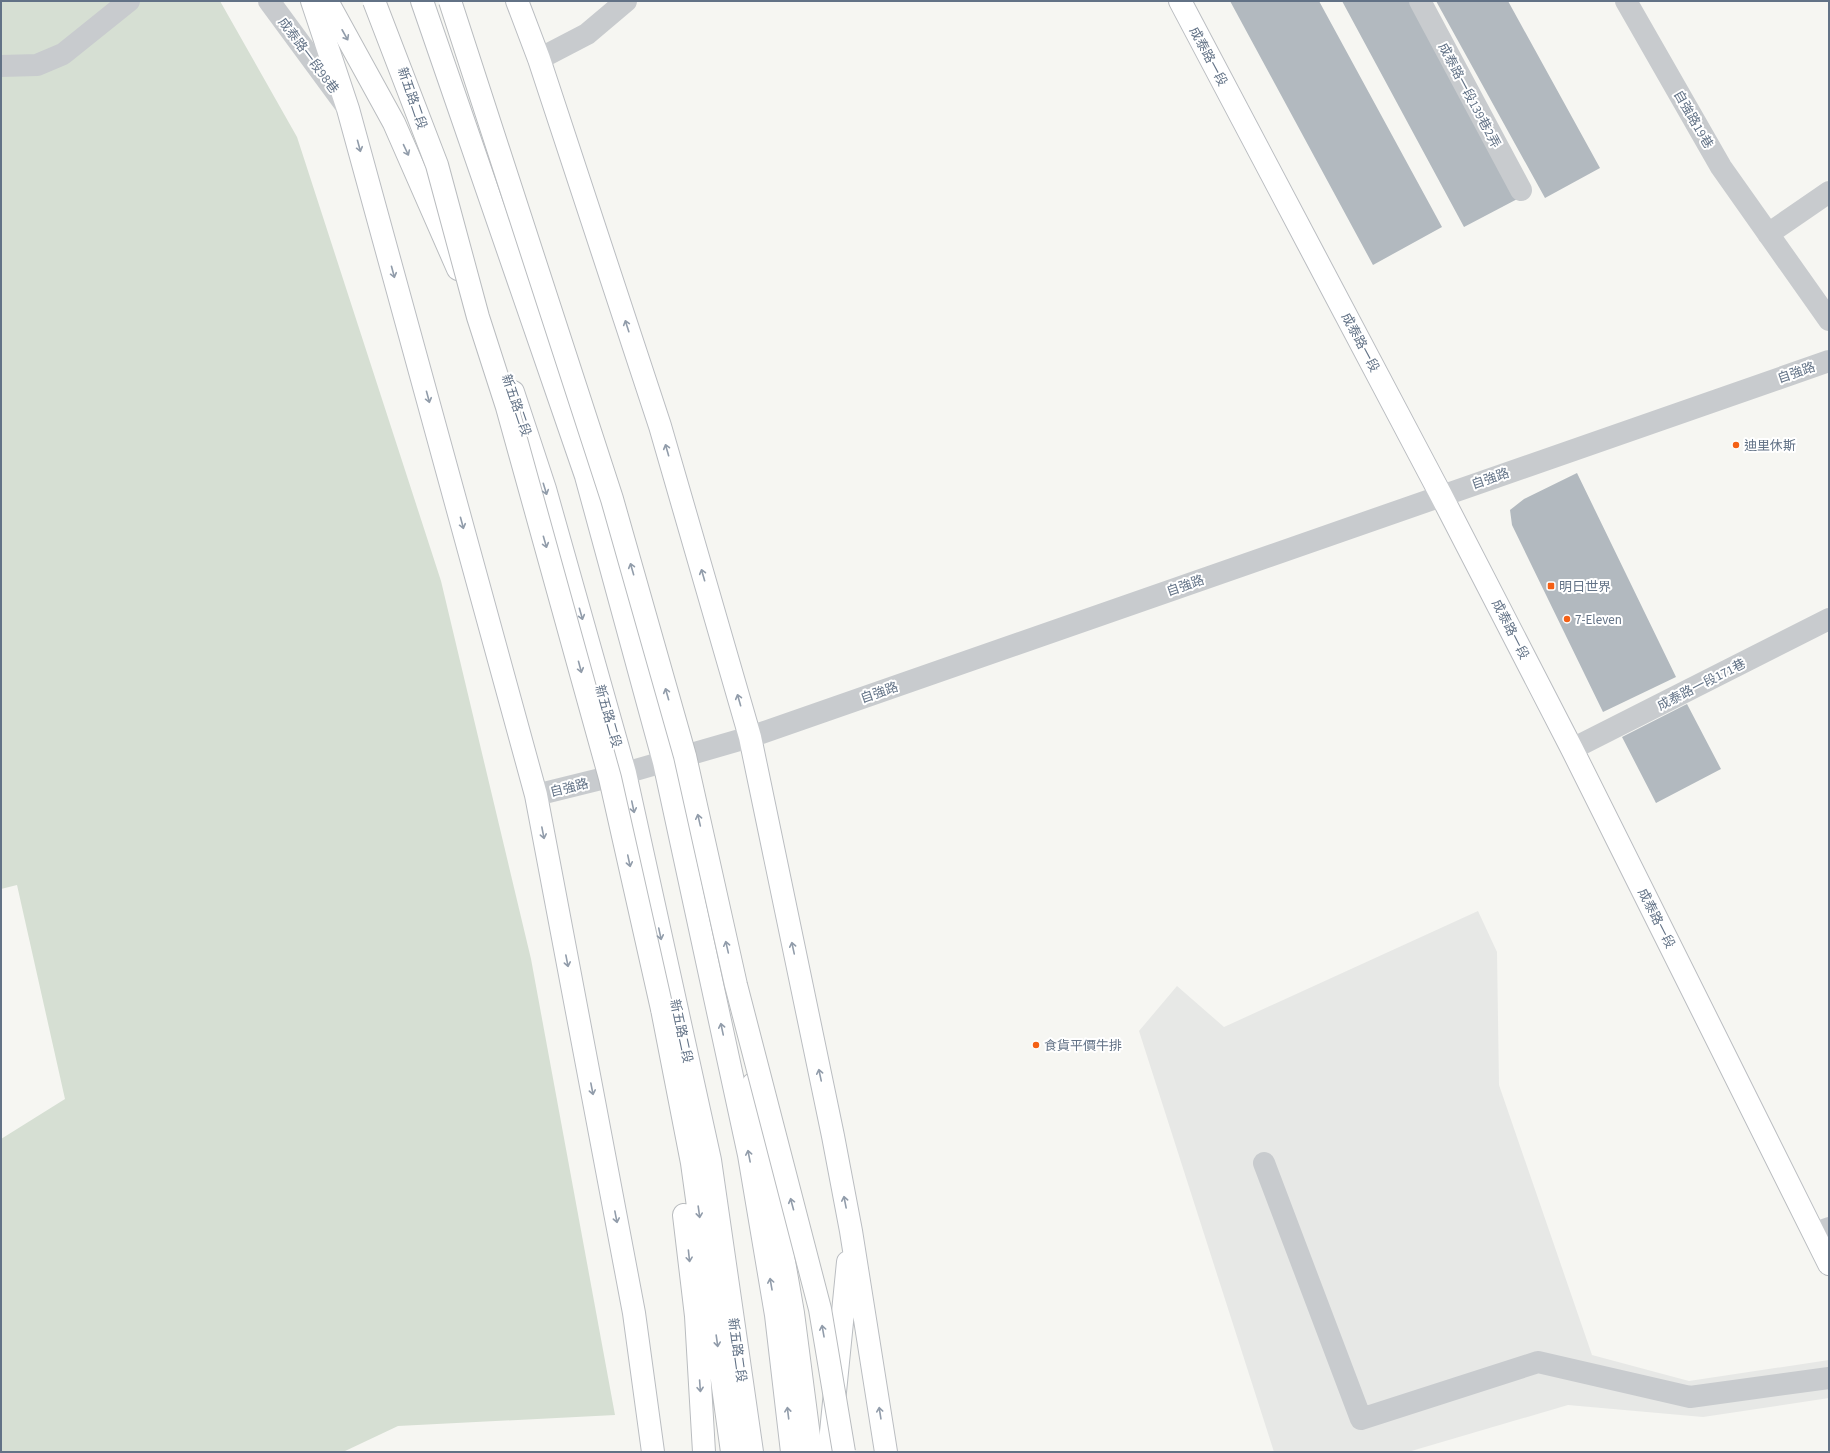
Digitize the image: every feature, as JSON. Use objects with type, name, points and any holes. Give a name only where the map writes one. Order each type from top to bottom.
[{"type":"main road","points":[[312,1],[348,109],[536,795],[634,1312],[653,1452]]},
{"type":"main road","points":[[327,1],[394,123],[420,179],[478,317]]},
{"type":"main road","points":[[374,1],[438,165],[478,317],[509,415],[610,778],[662,1009],[692,1163],[732,1452]]},
{"type":"main road","name":"新五路二段","points":[[380,1],[545,489],[625,773],[710,1160],[752,1452]]},
{"type":"main road","points":[[422,1],[586,476],[664,762],[749,1155],[776,1315],[792,1452]]},
{"type":"main road","points":[[450,1],[612,499],[685,756],[736,985],[820,1309],[844,1452]]},
{"type":"main road","points":[[516,1],[539,59],[660,426],[750,737],[833,1136],[851,1232],[886,1452]]},
{"type":"main road","name":"成泰路一段","points":[[1180,1],[1442,495],[1822,1231],[1829,1264]]},
{"type":"main road","points":[[736,985],[793,1313],[811,1452]]},
{"type":"main road","points":[[662,1009],[696,1316],[704,1452]]},
{"type":"main road","points":[[829,1452],[851,1232]]},
{"type":"street","points":[[1,66],[37,65],[63,54],[129,1]]},
{"type":"street","name":"成泰路一段98巷","points":[[269,1],[348,109]]},
{"type":"street","points":[[539,59],[587,34],[626,1]]},
{"type":"street","name":"成泰路一段139巷2弄","points":[[1420,1],[1521,190]]},
{"type":"street","name":"自強路19巷","points":[[1626,1],[1721,167],[1829,320]]},
{"type":"street","points":[[1768,234],[1829,192]]},
{"type":"street","name":"自強路","points":[[536,795],[625,773],[750,737],[1829,360]]},
{"type":"street","name":"成泰路一段171巷","points":[[1572,749],[1829,619]]},
{"type":"street","points":[[1264,1163],[1361,1419],[1538,1362],[1690,1397],[1829,1378]]},
{"type":"shaded area","points":[[1,1],[220,1],[297,137],[441,581],[531,959],[615,1415],[398,1426],[343,1452],[1,1452],[1,1139],[65,1099],[17,885],[1,889]]},
{"type":"shaded area","points":[[1478,911],[1497,952],[1499,1085],[1592,1355],[1689,1381],[1829,1360],[1829,1398],[1703,1417],[1568,1405],[1408,1452],[1274,1452],[1139,1031],[1177,986],[1224,1027]]},
{"type":"building","points":[[1230,1],[1319,1],[1442,227],[1373,265]]},
{"type":"building","points":[[1342,1],[1417,1],[1523,196],[1464,227]]},
{"type":"building","points":[[1436,1],[1508,1],[1600,168],[1545,198]]},
{"type":"building","points":[[1577,473],[1676,677],[1603,712],[1512,525],[1510,510],[1524,499]]},
{"type":"building","points":[[1687,704],[1721,769],[1656,803],[1622,737]]},
{"type":"place","name":"迪里休斯","points":[[1736,445]]},
{"type":"place","name":"明日世界","points":[[1551,586]]},
{"type":"place","name":"7-Eleven","points":[[1567,619]]},
{"type":"place","name":"食貨平價牛排","points":[[1036,1045]]}]
